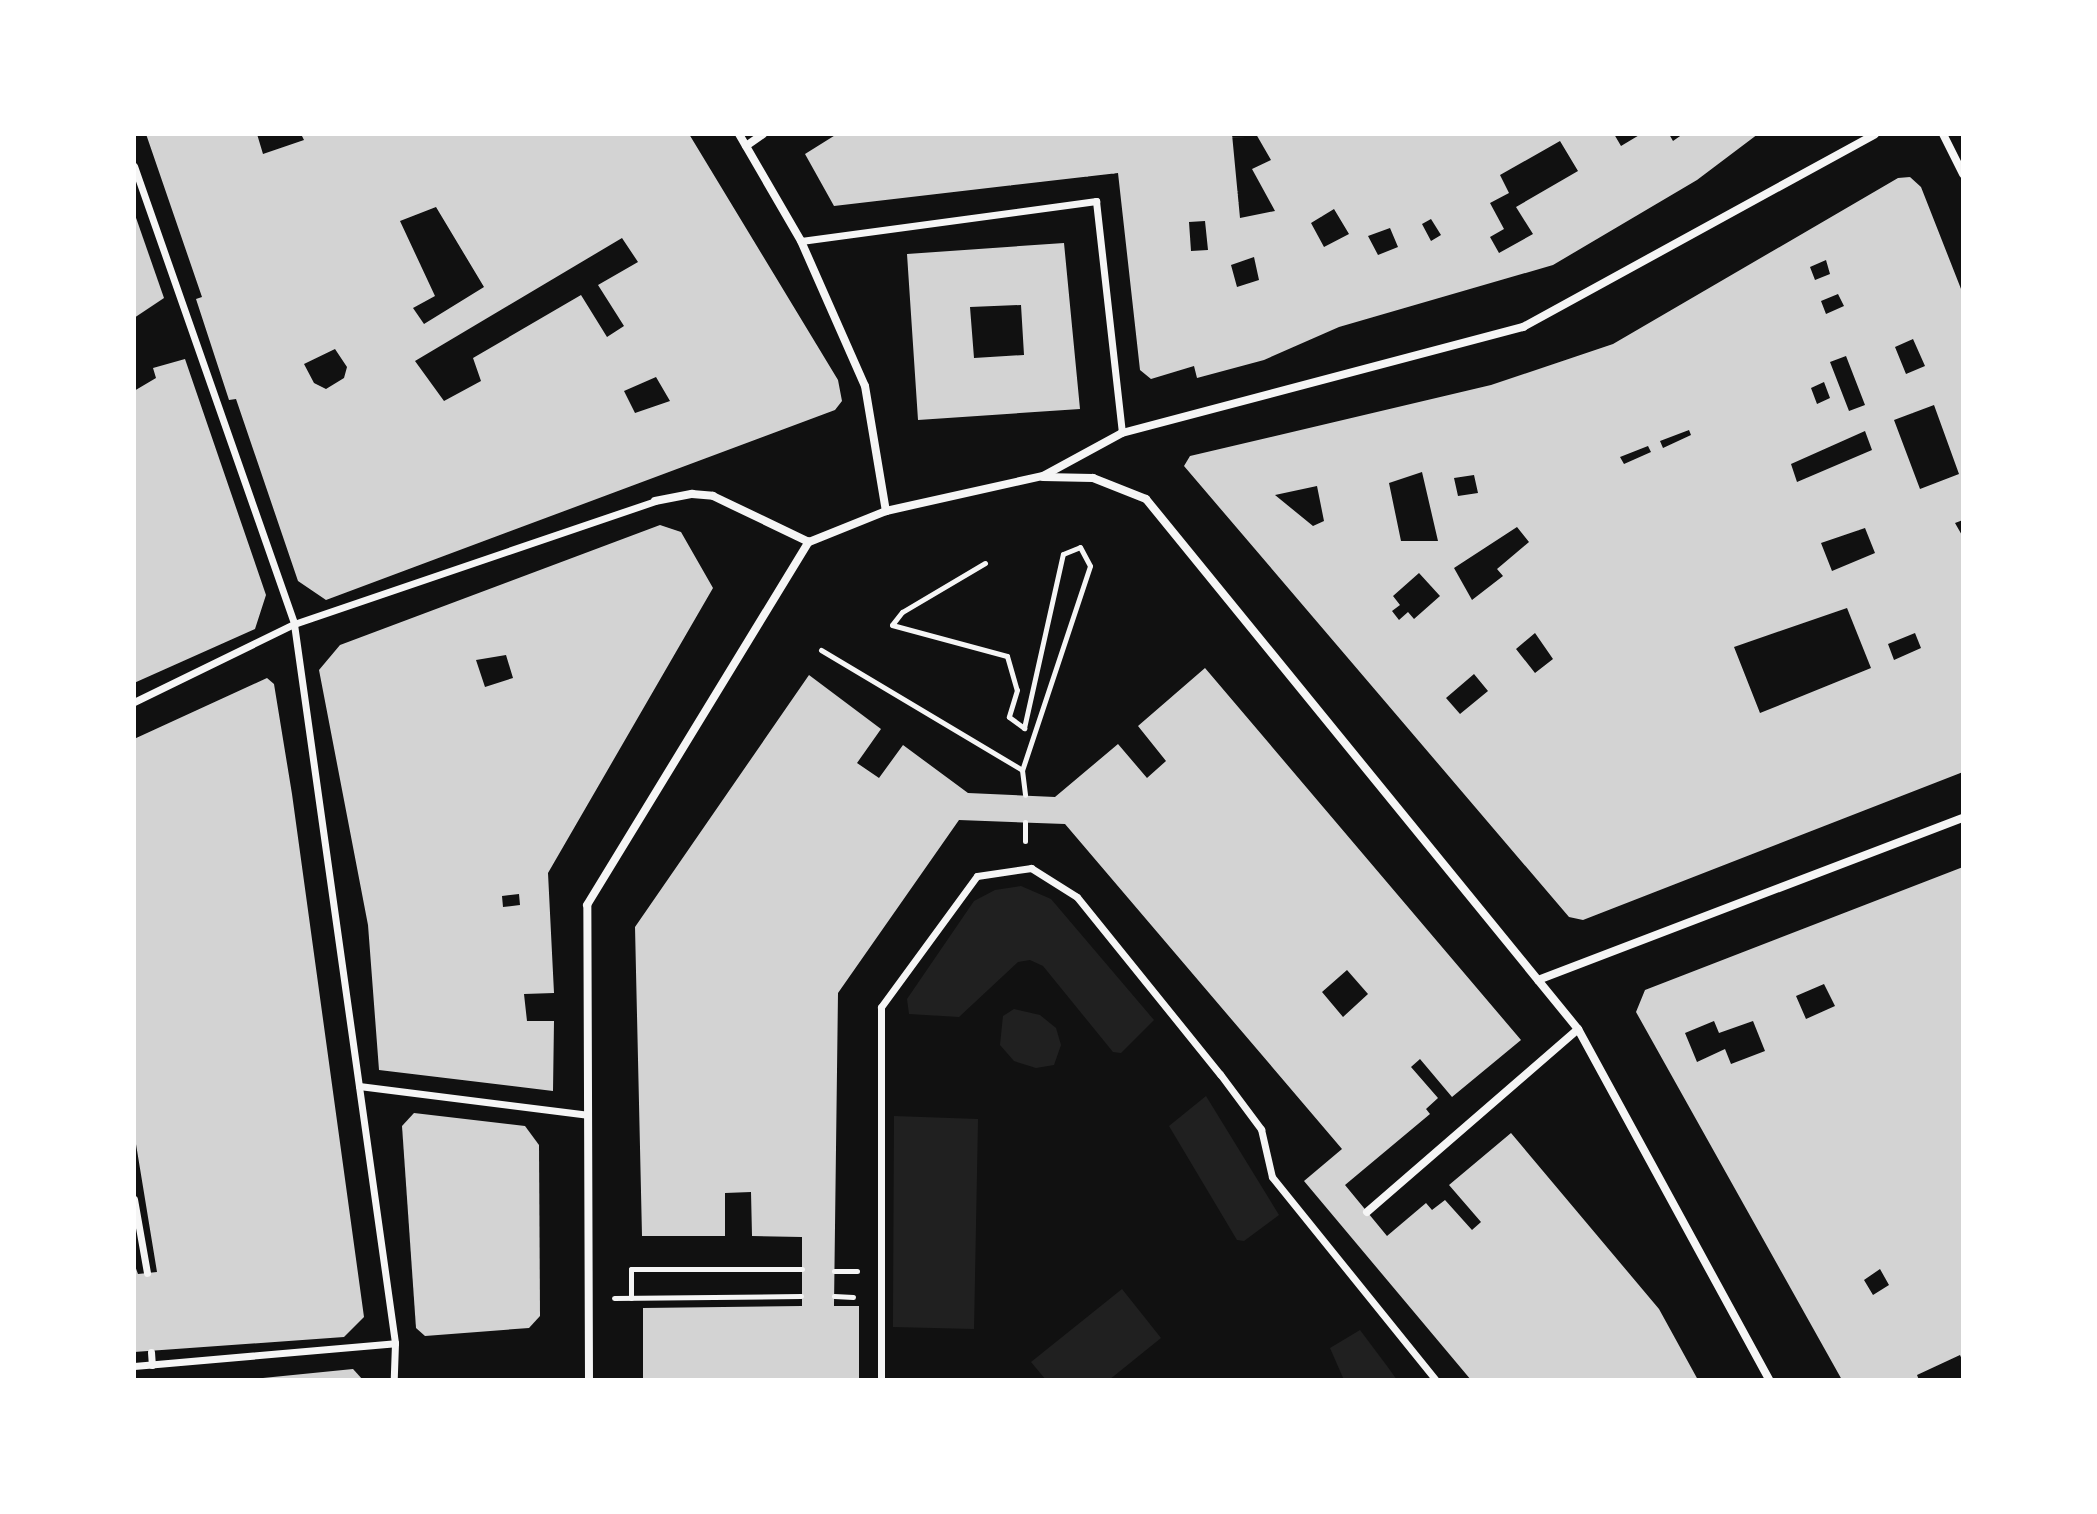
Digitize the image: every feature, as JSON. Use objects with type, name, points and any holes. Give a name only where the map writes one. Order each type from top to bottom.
[{"type":"street","points":[[739,134],[801,241],[865,386],[886,511]]},
{"type":"street","points":[[746,146],[763,134]]},
{"type":"street","points":[[1043,476],[1122,433],[1523,327],[1875,134]]},
{"type":"street","points":[[1943,134],[1963,174]]},
{"type":"street","points":[[134,166],[294,624],[395,1343],[394,1380]]},
{"type":"street","points":[[801,241],[1096,201],[1122,433]]},
{"type":"street","points":[[589,1380],[587,905],[809,542],[886,511],[1043,476],[1093,478],[1146,499],[1578,1029],[1769,1380]]},
{"type":"street","points":[[134,702],[294,624],[655,501],[692,494],[713,496],[809,542]]},
{"type":"street","points":[[1538,980],[1963,818]]},
{"type":"street","points":[[881,1380],[881,1007],[977,876],[1031,868],[1077,897],[1220,1074],[1261,1129],[1272,1177],[1436,1380]]},
{"type":"street","points":[[1367,1212],[1578,1029]]},
{"type":"street","points":[[359,1086],[587,1115]]},
{"type":"street","points":[[134,1199],[147,1273]]},
{"type":"street","points":[[134,1366],[395,1343]]},
{"type":"street","points":[[151,1352],[152,1365]]},
{"type":"path","points":[[985,563],[902,612],[892,625],[1007,656],[1017,690],[1009,717],[1024,728],[1063,554],[1080,547],[1090,566],[1022,770],[1025,795]]},
{"type":"path","points":[[821,650],[1022,770]]},
{"type":"path","points":[[631,1298],[631,1269],[802,1269]]},
{"type":"path","points":[[589,1298],[801,1296]]},
{"type":"shaded area","points":[[1021,886],[1051,899],[1154,1020],[1121,1053],[1113,1052],[1043,966],[1030,960],[1018,962],[959,1017],[909,1014],[907,999],[974,901],[995,890]]},
{"type":"shaded area","points":[[1014,1009],[1040,1015],[1056,1028],[1061,1045],[1054,1065],[1036,1068],[1014,1061],[1000,1045],[1003,1016]]},
{"type":"shaded area","points":[[1206,1096],[1279,1215],[1244,1241],[1237,1240],[1169,1126]]},
{"type":"shaded area","points":[[894,1116],[978,1119],[974,1329],[893,1327]]},
{"type":"shaded area","points":[[1122,1289],[1161,1338],[1109,1380],[1046,1380],[1031,1362]]},
{"type":"shaded area","points":[[1360,1330],[1397,1380],[1344,1380],[1330,1348]]},
{"type":"building","points":[[146,134],[257,134],[263,154],[304,140],[301,134],[689,134],[838,380],[842,401],[835,410],[326,600],[298,581],[236,399],[229,400],[196,299],[202,297]],"holes":[[[436,207],[484,287],[424,324],[413,308],[435,296],[400,221]],[[622,238],[638,262],[598,285],[624,326],[607,337],[581,295],[473,358],[481,381],[444,401],[415,361]],[[335,349],[347,367],[344,378],[326,389],[314,383],[304,364]],[[656,377],[670,401],[635,413],[624,391]]]},
{"type":"building","points":[[837,134],[1232,134],[1240,218],[1275,211],[1252,169],[1271,160],[1256,134],[1614,134],[1621,146],[1641,134],[1669,134],[1673,141],[1683,134],[1758,134],[1697,180],[1553,265],[1339,327],[1264,360],[1197,378],[1194,366],[1151,379],[1140,370],[1118,173],[834,206],[805,154]],"holes":[[[1560,141],[1578,171],[1516,207],[1533,234],[1499,253],[1490,237],[1504,229],[1490,203],[1509,193],[1500,175]],[[1334,209],[1349,234],[1324,247],[1311,223]],[[1431,219],[1441,235],[1431,241],[1422,224]],[[1205,221],[1208,250],[1191,251],[1189,222]],[[1390,228],[1398,247],[1378,255],[1368,236]],[[1254,257],[1259,280],[1237,287],[1231,265]]]},
{"type":"building","points":[[1910,177],[1921,187],[1963,294],[1963,520],[1955,523],[1963,537],[1963,772],[1583,920],[1569,917],[1184,466],[1190,456],[1491,385],[1613,344],[1898,178]],"holes":[[[1826,260],[1830,274],[1815,280],[1810,267]],[[1838,294],[1844,306],[1826,314],[1821,301]],[[1913,339],[1925,366],[1906,374],[1895,347]],[[1846,356],[1865,405],[1849,411],[1830,362]],[[1824,382],[1830,398],[1817,404],[1811,388]],[[1934,405],[1959,474],[1920,489],[1894,420]],[[1689,430],[1691,435],[1663,448],[1660,441]],[[1865,431],[1872,450],[1797,482],[1791,464]],[[1648,446],[1651,452],[1624,464],[1620,457]],[[1422,472],[1438,541],[1401,541],[1389,483]],[[1474,475],[1478,493],[1458,496],[1454,478]],[[1317,486],[1324,521],[1313,526],[1275,495]],[[1517,527],[1529,542],[1497,569],[1503,576],[1472,600],[1454,568]],[[1865,528],[1875,553],[1832,571],[1821,543]],[[1419,573],[1440,596],[1414,619],[1408,612],[1399,620],[1392,611],[1400,605],[1393,596]],[[1847,608],[1871,668],[1760,713],[1734,647]],[[1535,633],[1553,659],[1535,673],[1516,649]],[[1915,633],[1921,648],[1894,660],[1888,644]],[[1474,674],[1488,691],[1460,714],[1446,698]]]},
{"type":"building","points":[[134,212],[164,298],[134,318]]},
{"type":"building","points":[[1064,243],[1080,409],[918,420],[907,254]],"holes":[[[1021,305],[1024,355],[974,358],[970,307]]]},
{"type":"building","points":[[185,359],[266,595],[255,629],[134,683],[134,391],[156,378],[153,368]]},
{"type":"building","points":[[660,525],[681,532],[713,588],[548,873],[554,993],[524,994],[527,1021],[554,1021],[553,1091],[379,1070],[368,925],[319,670],[340,645]],"holes":[[[506,655],[513,678],[485,687],[476,660]],[[519,894],[520,905],[503,907],[502,896]]]},
{"type":"building","points":[[1205,668],[1521,1040],[1452,1097],[1420,1059],[1411,1067],[1438,1098],[1426,1109],[1430,1114],[1345,1185],[1387,1236],[1426,1203],[1432,1210],[1445,1200],[1472,1230],[1481,1222],[1449,1185],[1511,1133],[1659,1309],[1698,1380],[1471,1380],[1304,1181],[1342,1149],[1065,824],[959,820],[838,993],[834,1306],[859,1306],[859,1380],[643,1380],[643,1308],[802,1306],[802,1237],[752,1236],[751,1192],[725,1193],[725,1236],[642,1236],[635,927],[809,675],[881,729],[857,763],[879,778],[903,745],[968,793],[1055,797],[1118,744],[1147,778],[1166,761],[1138,726]],"holes":[[[1347,970],[1368,994],[1343,1017],[1322,992]]]},
{"type":"building","points":[[267,678],[274,684],[292,794],[364,1317],[344,1337],[134,1352],[134,1263],[138,1274],[157,1272],[134,1132],[134,739]]},
{"type":"building","points":[[1963,867],[1963,1362],[1960,1355],[1917,1375],[1919,1380],[1842,1380],[1636,1012],[1645,990]],"holes":[[[1824,984],[1835,1006],[1806,1019],[1796,996]],[[1714,1021],[1719,1033],[1753,1021],[1765,1051],[1731,1064],[1725,1049],[1697,1062],[1685,1033]],[[1880,1269],[1889,1285],[1873,1295],[1864,1280]]]},
{"type":"building","points":[[414,1113],[525,1126],[539,1145],[540,1316],[529,1328],[425,1336],[416,1328],[402,1126]]},
{"type":"building","points":[[353,1369],[363,1380],[263,1380],[263,1378]]}]
